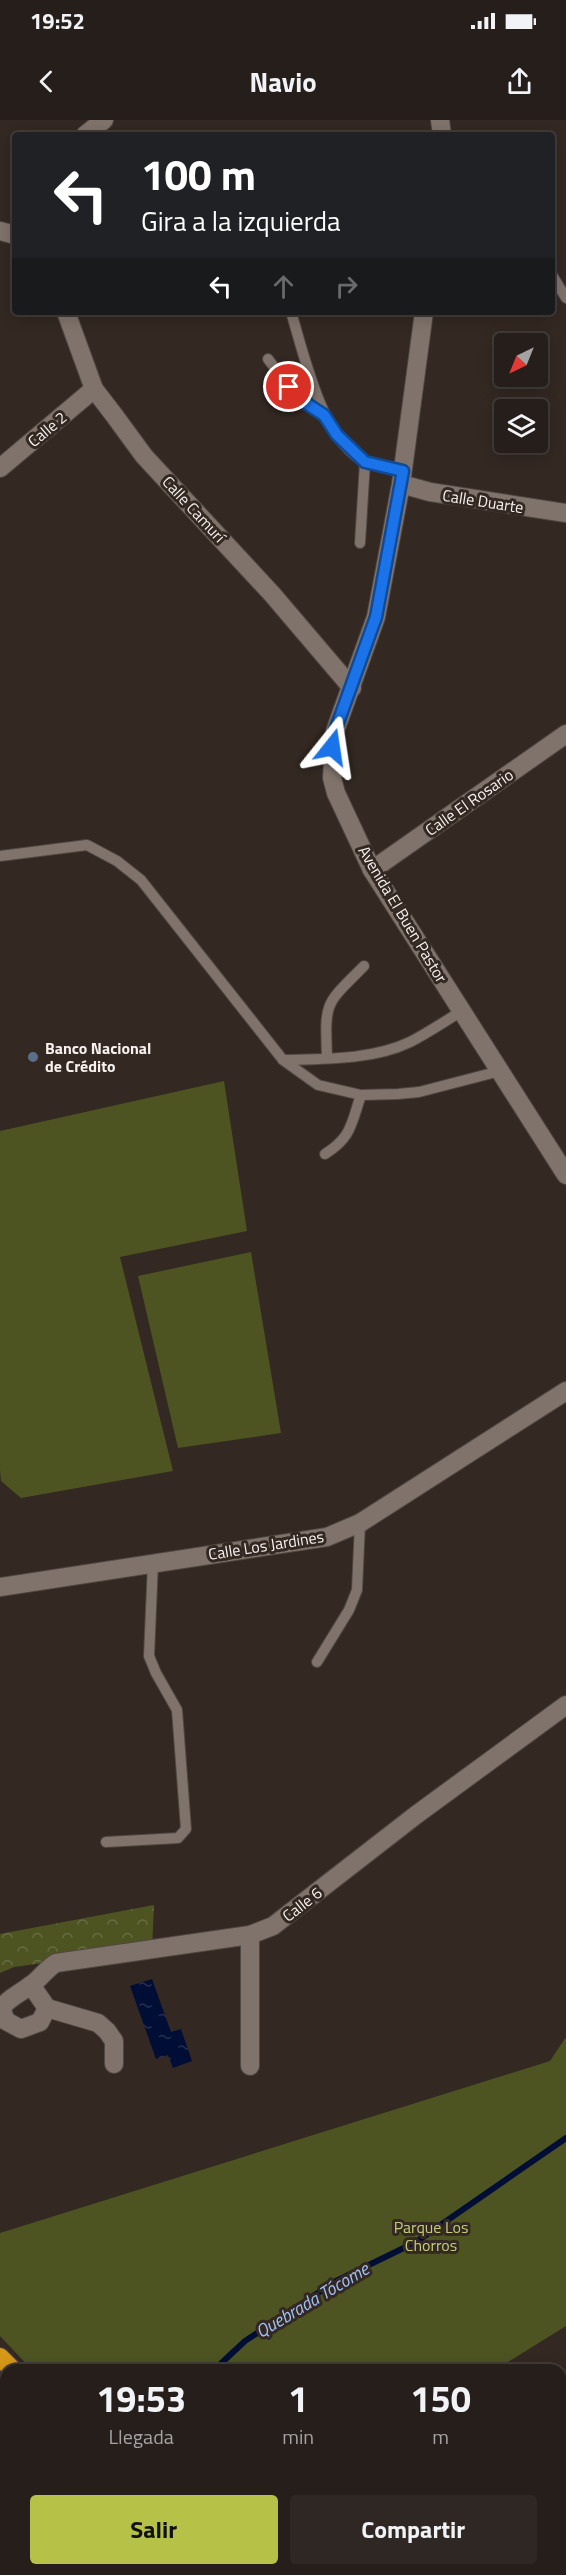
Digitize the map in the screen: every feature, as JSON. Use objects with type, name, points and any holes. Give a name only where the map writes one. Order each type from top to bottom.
[{"type":"street","points":[[89,132],[104,120]]},
{"type":"street","name":"Calle Camurí","points":[[67,315],[94,389],[144,456],[272,594],[352,688]]},
{"type":"street","name":"Avenida El Buen Pastor","points":[[424,315],[402,478],[376,617],[335,731],[332,778],[336,793],[372,870],[566,1175]]},
{"type":"street","name":"Calle 2","points":[[0,468],[94,389]]},
{"type":"street","name":"Calle Duarte","points":[[402,478],[430,492],[566,513]]},
{"type":"street","name":"Calle El Rosario","points":[[372,870],[566,734]]},
{"type":"street","name":"Calle Los Jardines","points":[[0,1587],[327,1537],[360,1523],[566,1391]]},
{"type":"street","name":"Calle 6","points":[[1,2008],[15,1992],[31,1985],[43,1971],[57,1963],[250,1935],[273,1926],[416,1815],[566,1705]]},
{"type":"street","points":[[249,2066],[250,1935]]},
{"type":"street","points":[[31,1985],[46,2008],[98,2023],[114,2041],[114,2064]]},
{"type":"street","points":[[1,2008],[6,2021],[21,2028],[40,2022],[46,2008]]},
{"type":"lane","points":[[555,280],[566,298]]},
{"type":"lane","points":[[292,315],[324,415],[337,435],[365,462],[402,478]]},
{"type":"lane","points":[[268,359],[289,387],[304,402],[324,415]]},
{"type":"lane","points":[[360,543],[365,462]]},
{"type":"lane","points":[[0,856],[87,846],[117,861],[141,880],[283,1060],[318,1085],[362,1095],[419,1092],[500,1071]]},
{"type":"lane","points":[[327,1058],[325,1014],[330,1000],[364,966]]},
{"type":"lane","points":[[283,1060],[371,1053],[408,1043],[462,1011]]},
{"type":"lane","points":[[325,1154],[343,1143],[362,1095]]},
{"type":"lane","points":[[317,1662],[349,1610],[357,1590],[360,1523]]},
{"type":"lane","points":[[105,1842],[178,1838],[186,1829],[177,1710],[149,1656],[153,1562]]},
{"type":"green space","points":[[224,1081],[247,1231],[120,1257],[173,1471],[21,1498],[1,1481],[0,1470],[0,1131]]},
{"type":"green space","points":[[251,1252],[281,1433],[178,1448],[138,1276]]},
{"type":"green space","points":[[154,1905],[152,1948],[14,1967],[0,1973],[0,1934]]},
{"type":"green space","name":"Parque Los Chorros","points":[[566,2037],[566,2326],[505,2364],[26,2364],[0,2336],[0,2233],[550,2061]]},
{"type":"water","points":[[152,1979],[171,2032],[181,2029],[192,2061],[173,2068],[168,2055],[156,2059],[130,1986]]},
{"type":"waterway","name":"Quebrada Tócome","points":[[220,2364],[245,2341],[336,2281],[416,2242],[566,2138]]},
{"type":"place","name":"Banco Nacional de Crédito","points":[[33,1057]]},
{"type":"route","points":[[289,387],[304,402],[324,415],[337,435],[353,453],[365,462],[403,471],[376,617],[335,731],[332,747]]}]
